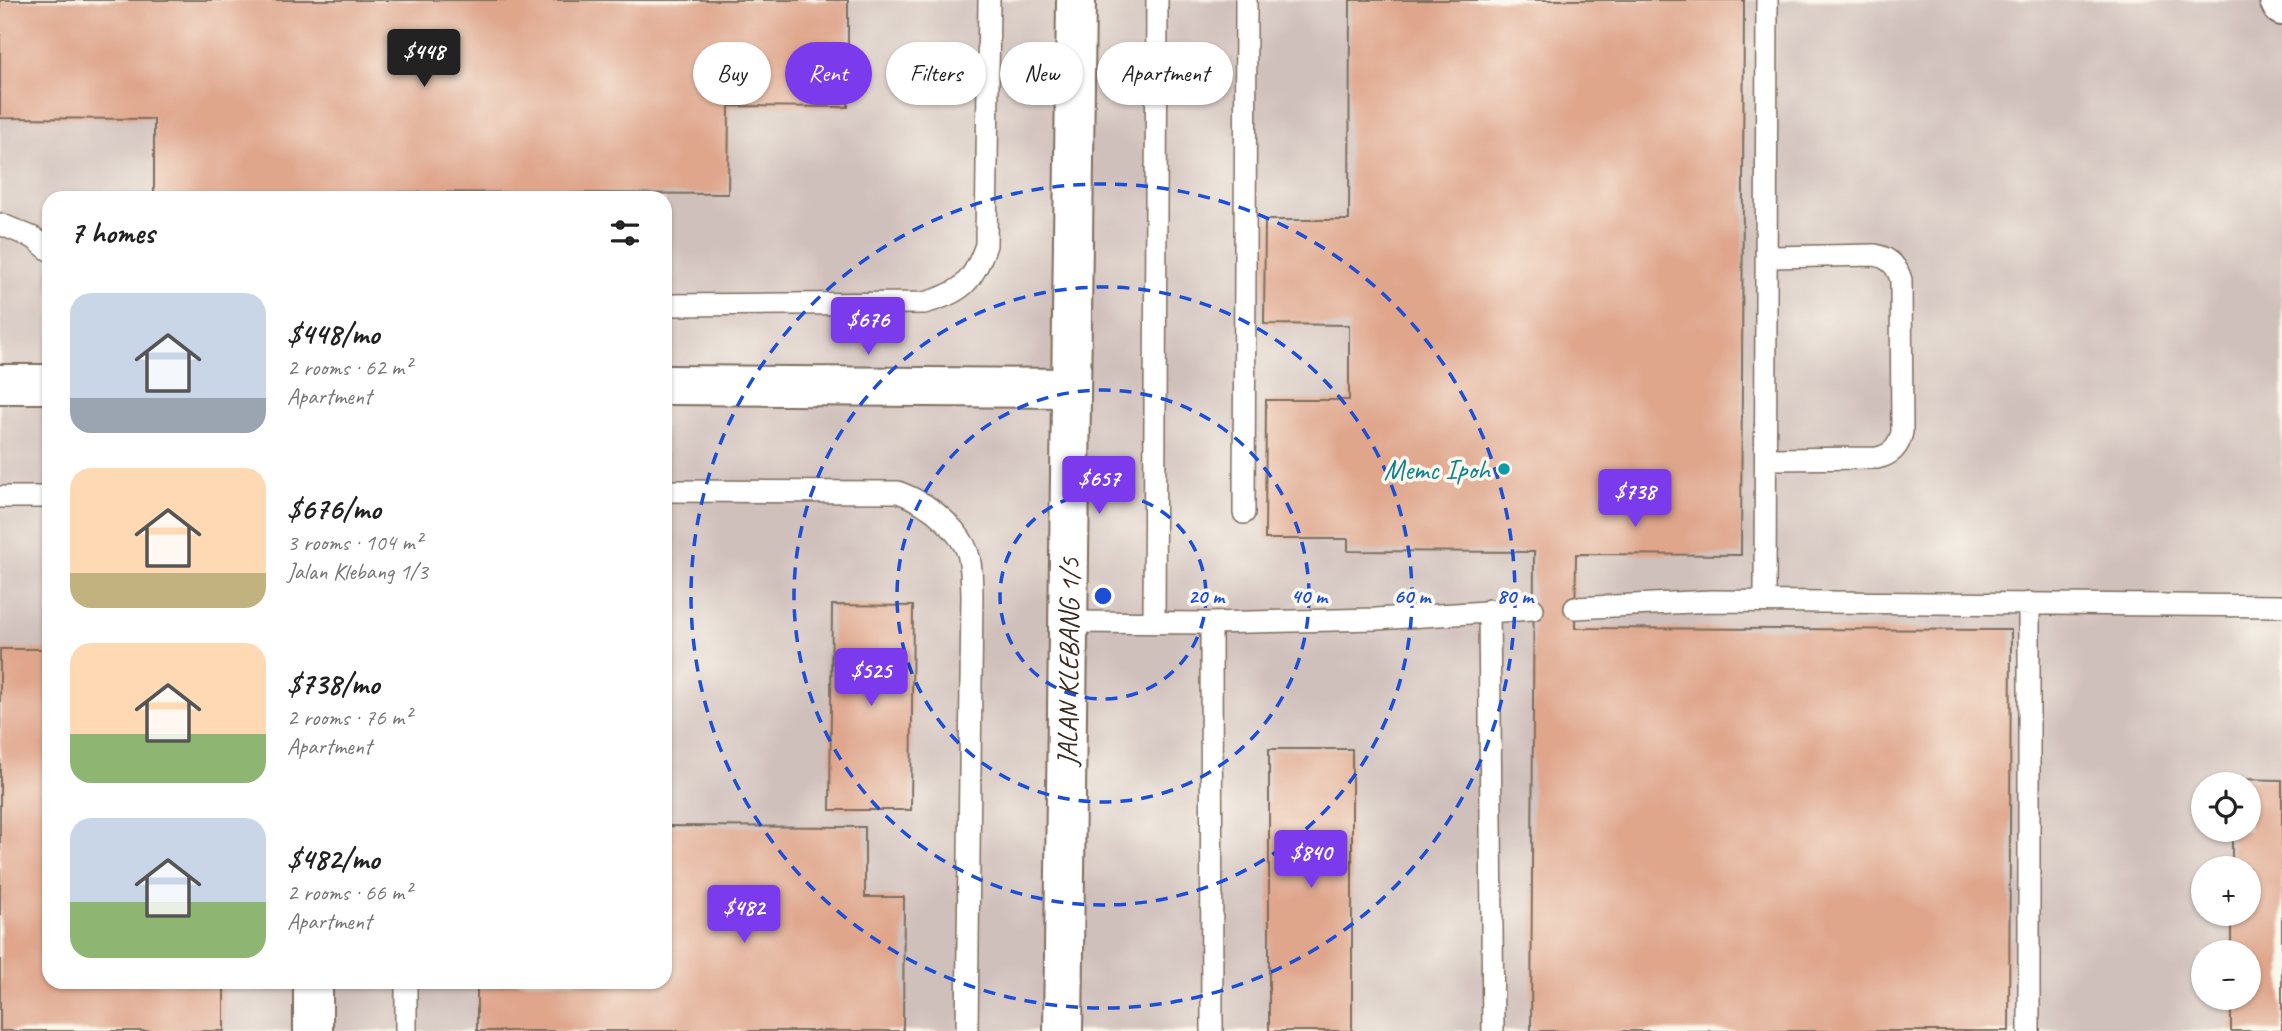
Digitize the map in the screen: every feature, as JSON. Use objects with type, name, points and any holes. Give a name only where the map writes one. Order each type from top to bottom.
[{"type":"street","name":"JALAN KLEBANG 1/5","points":[[1063,1031],[1076,0]]},
{"type":"street","points":[[2279,0],[2282,6]]},
{"type":"street","points":[[0,384],[42,384]]},
{"type":"street","points":[[672,386],[1071,388]]},
{"type":"street","points":[[313,989],[313,1031]]},
{"type":"lane","points":[[672,305],[924,303],[949,296],[965,285],[978,268],[986,245],[989,0]]},
{"type":"lane","points":[[1154,622],[1157,0]]},
{"type":"lane","points":[[1244,513],[1246,0]]},
{"type":"lane","points":[[1765,601],[1768,0]]},
{"type":"lane","points":[[0,224],[34,238],[42,244]]},
{"type":"lane","points":[[1766,459],[1877,458],[1895,450],[1902,432],[1901,281],[1899,271],[1893,263],[1885,257],[1875,256],[1768,257]]},
{"type":"lane","points":[[672,491],[898,492],[933,509],[962,537],[972,568],[967,1031]]},
{"type":"lane","points":[[0,497],[42,497]]},
{"type":"lane","points":[[1575,608],[1711,601],[2282,606]]},
{"type":"lane","points":[[2029,603],[2029,1031]]},
{"type":"lane","points":[[1068,622],[1211,623],[1376,619],[1533,609]]},
{"type":"lane","points":[[1489,610],[1493,1031]]},
{"type":"lane","points":[[1211,623],[1212,1031]]},
{"type":"lane","points":[[406,989],[406,1031]]},
{"type":"shaded area","points":[[0,0],[2282,0],[2282,1031],[0,1031]]},
{"type":"building","points":[[0,0],[848,0],[848,42],[785,42],[785,105],[848,107],[729,106],[728,194],[672,194],[672,191],[154,191],[154,119],[0,118]]},
{"type":"building","name":"Memc Ipoh","points":[[1350,0],[1744,0],[1741,555],[1576,554],[1575,628],[2011,630],[2009,1031],[1531,1031],[1534,552],[1348,551],[1348,539],[1265,539],[1266,400],[1349,400],[1349,325],[1264,324],[1265,220],[1349,220]]},
{"type":"building","points":[[832,605],[913,606],[911,810],[830,810]]},
{"type":"building","points":[[0,649],[42,649],[42,989],[224,989],[224,1031],[0,1031]]},
{"type":"building","points":[[1269,749],[1352,749],[1352,1031],[1269,1031]]},
{"type":"building","points":[[2261,780],[2282,780],[2282,1031],[2231,1031],[2231,1010],[2261,1010],[2261,940],[2231,940],[2231,926],[2261,926],[2261,856],[2232,856],[2232,842],[2261,842]]},
{"type":"building","points":[[672,826],[865,827],[865,897],[904,897],[903,1031],[477,1031],[477,989],[672,989]]},
{"type":"place","name":"Memc Ipoh","points":[[1504,469]]}]
